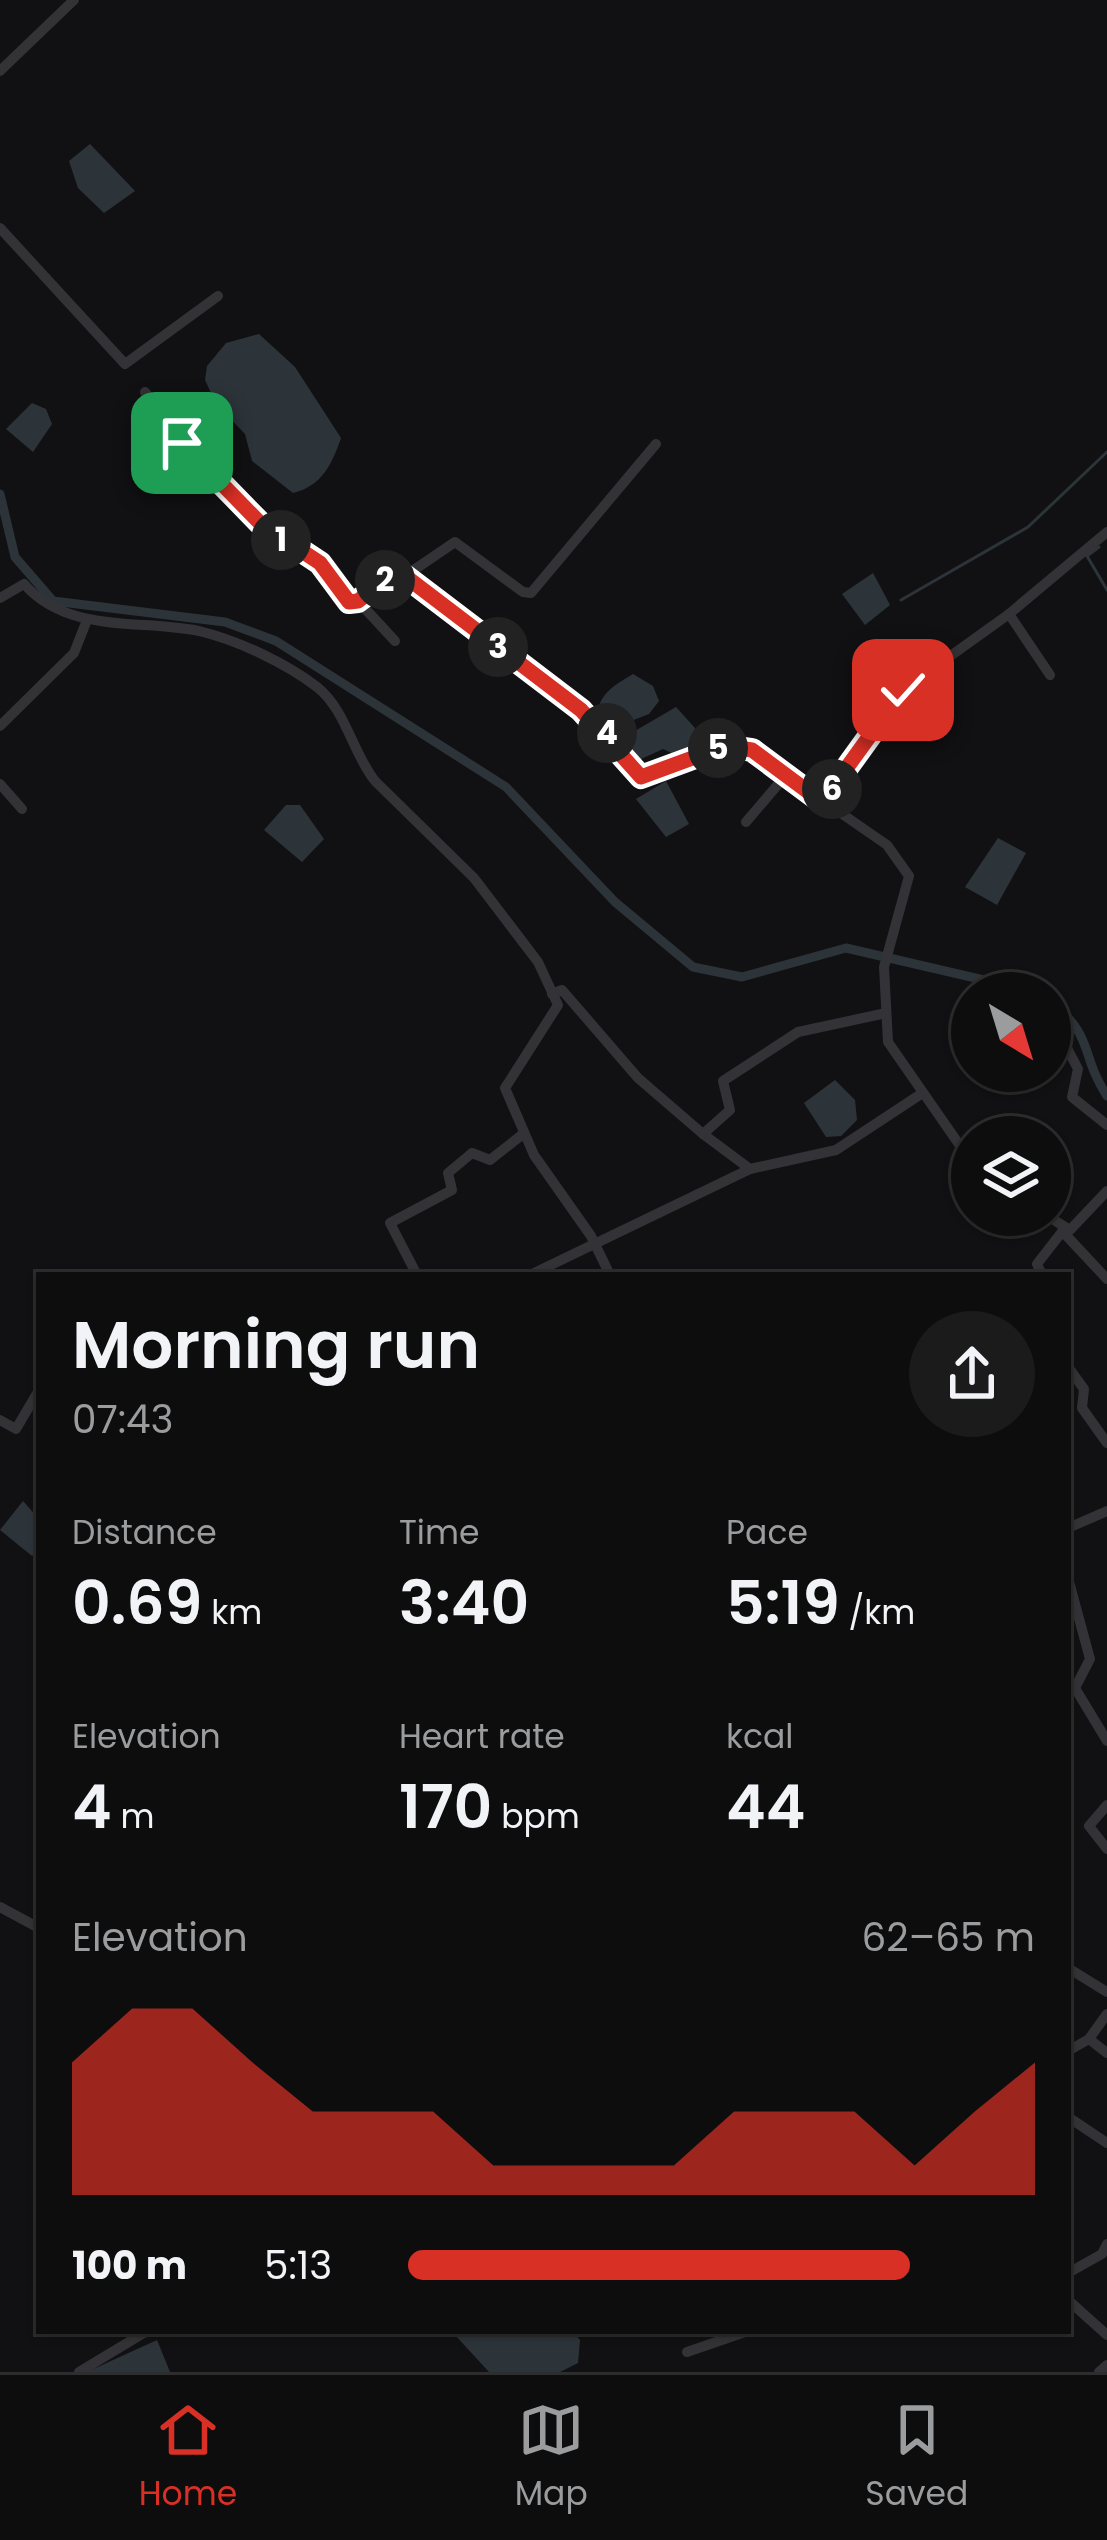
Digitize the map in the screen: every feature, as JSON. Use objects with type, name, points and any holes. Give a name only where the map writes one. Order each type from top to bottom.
[{"type":"street","points":[[0,71],[74,0]]},
{"type":"street","points":[[0,228],[125,364],[218,296]]},
{"type":"street","points":[[145,392],[182,443],[261,524],[320,563],[349,602],[358,601],[393,574],[405,576],[581,710],[641,777],[725,746],[752,750],[887,845],[909,877],[884,967],[888,1042],[951,1135]]},
{"type":"street","points":[[405,576],[455,542],[523,592],[531,592],[656,444]]},
{"type":"street","points":[[822,802],[903,690],[1009,614],[1107,532]]},
{"type":"street","points":[[0,598],[24,584],[52,609],[87,620],[202,632],[277,663],[320,688],[345,722],[361,764],[475,878],[538,962],[558,1005],[505,1088],[523,1134],[609,1272]]},
{"type":"street","points":[[358,601],[395,640]]},
{"type":"street","points":[[1009,614],[1050,675]]},
{"type":"street","points":[[0,726],[74,653],[87,620]]},
{"type":"street","points":[[746,822],[786,775]]},
{"type":"street","points":[[0,784],[22,808]]},
{"type":"street","points":[[552,994],[562,990],[638,1078],[750,1169]]},
{"type":"street","points":[[703,1134],[730,1110],[723,1081],[798,1032],[886,1012]]},
{"type":"street","points":[[1071,1056],[1078,1069],[1072,1097],[1107,1125]]},
{"type":"street","points":[[537,1272],[750,1169],[836,1150],[920,1094]]},
{"type":"street","points":[[415,1272],[389,1223],[452,1190],[448,1173],[472,1154],[490,1160],[523,1134]]},
{"type":"street","points":[[1071,1228],[1107,1191]]},
{"type":"street","points":[[1041,1272],[1037,1264],[1059,1236]]},
{"type":"street","points":[[1070,1236],[1107,1279]]},
{"type":"street","points":[[1071,1370],[1084,1389],[1082,1408],[1107,1443]]},
{"type":"street","points":[[0,1420],[16,1429],[36,1395]]},
{"type":"street","points":[[1071,1527],[1107,1510]]},
{"type":"street","points":[[1071,1589],[1090,1659],[1076,1688],[1107,1741]]},
{"type":"street","points":[[1107,1805],[1089,1826],[1107,1849]]},
{"type":"street","points":[[0,1907],[36,1926]]},
{"type":"street","points":[[1071,1970],[1107,1992]]},
{"type":"street","points":[[1071,2049],[1089,2039],[1107,2014]]},
{"type":"street","points":[[1089,2039],[1107,2053]]},
{"type":"street","points":[[1071,2119],[1107,2143]]},
{"type":"street","points":[[1071,2271],[1102,2254],[1107,2244]]},
{"type":"street","points":[[1071,2303],[1107,2336]]},
{"type":"street","points":[[80,2372],[142,2334]]},
{"type":"street","points":[[687,2352],[739,2334]]},
{"type":"street","points":[[1100,2372],[1107,2365]]},
{"type":"shaded area","points":[[90,144],[135,191],[104,213],[78,188],[69,161]]},
{"type":"shaded area","points":[[259,334],[295,367],[341,438],[324,473],[293,493],[252,461],[245,434],[216,404],[205,380],[207,366],[226,343]]},
{"type":"shaded area","points":[[32,403],[46,409],[52,424],[33,452],[6,429]]},
{"type":"shaded area","points":[[873,573],[890,605],[865,625],[842,594]]},
{"type":"shaded area","points":[[633,674],[653,686],[659,701],[649,714],[608,730],[597,716],[601,701]]},
{"type":"shaded area","points":[[676,707],[695,728],[691,753],[678,756],[663,749],[639,760],[629,755],[628,735]]},
{"type":"shaded area","points":[[666,781],[689,824],[666,837],[636,799]]},
{"type":"shaded area","points":[[286,805],[300,805],[324,839],[302,862],[264,830]]},
{"type":"shaded area","points":[[998,838],[1026,853],[997,905],[965,887]]},
{"type":"shaded area","points":[[835,1080],[855,1100],[857,1120],[841,1136],[826,1137],[804,1103]]},
{"type":"shaded area","points":[[23,1501],[36,1516],[36,1553],[32,1556],[0,1530]]},
{"type":"shaded area","points":[[575,2334],[580,2340],[578,2363],[560,2372],[489,2372],[455,2335]]},
{"type":"shaded area","points":[[157,2340],[170,2372],[89,2372],[89,2371]]},
{"type":"waterway","points":[[901,600],[1028,527],[1107,452]]},
{"type":"waterway","points":[[0,494],[15,557],[53,601],[225,622],[276,641],[506,787],[615,902],[693,967],[742,977],[846,948],[951,972]]},
{"type":"waterway","points":[[1099,547],[1087,556],[1107,590]]},
{"type":"waterway","points":[[1071,1021],[1107,1096]]},
{"type":"route","points":[[182,443],[261,524],[320,563],[323,574],[349,602],[358,601],[393,574],[405,576],[581,710],[641,777],[725,746],[752,750],[822,802],[903,690]]}]
